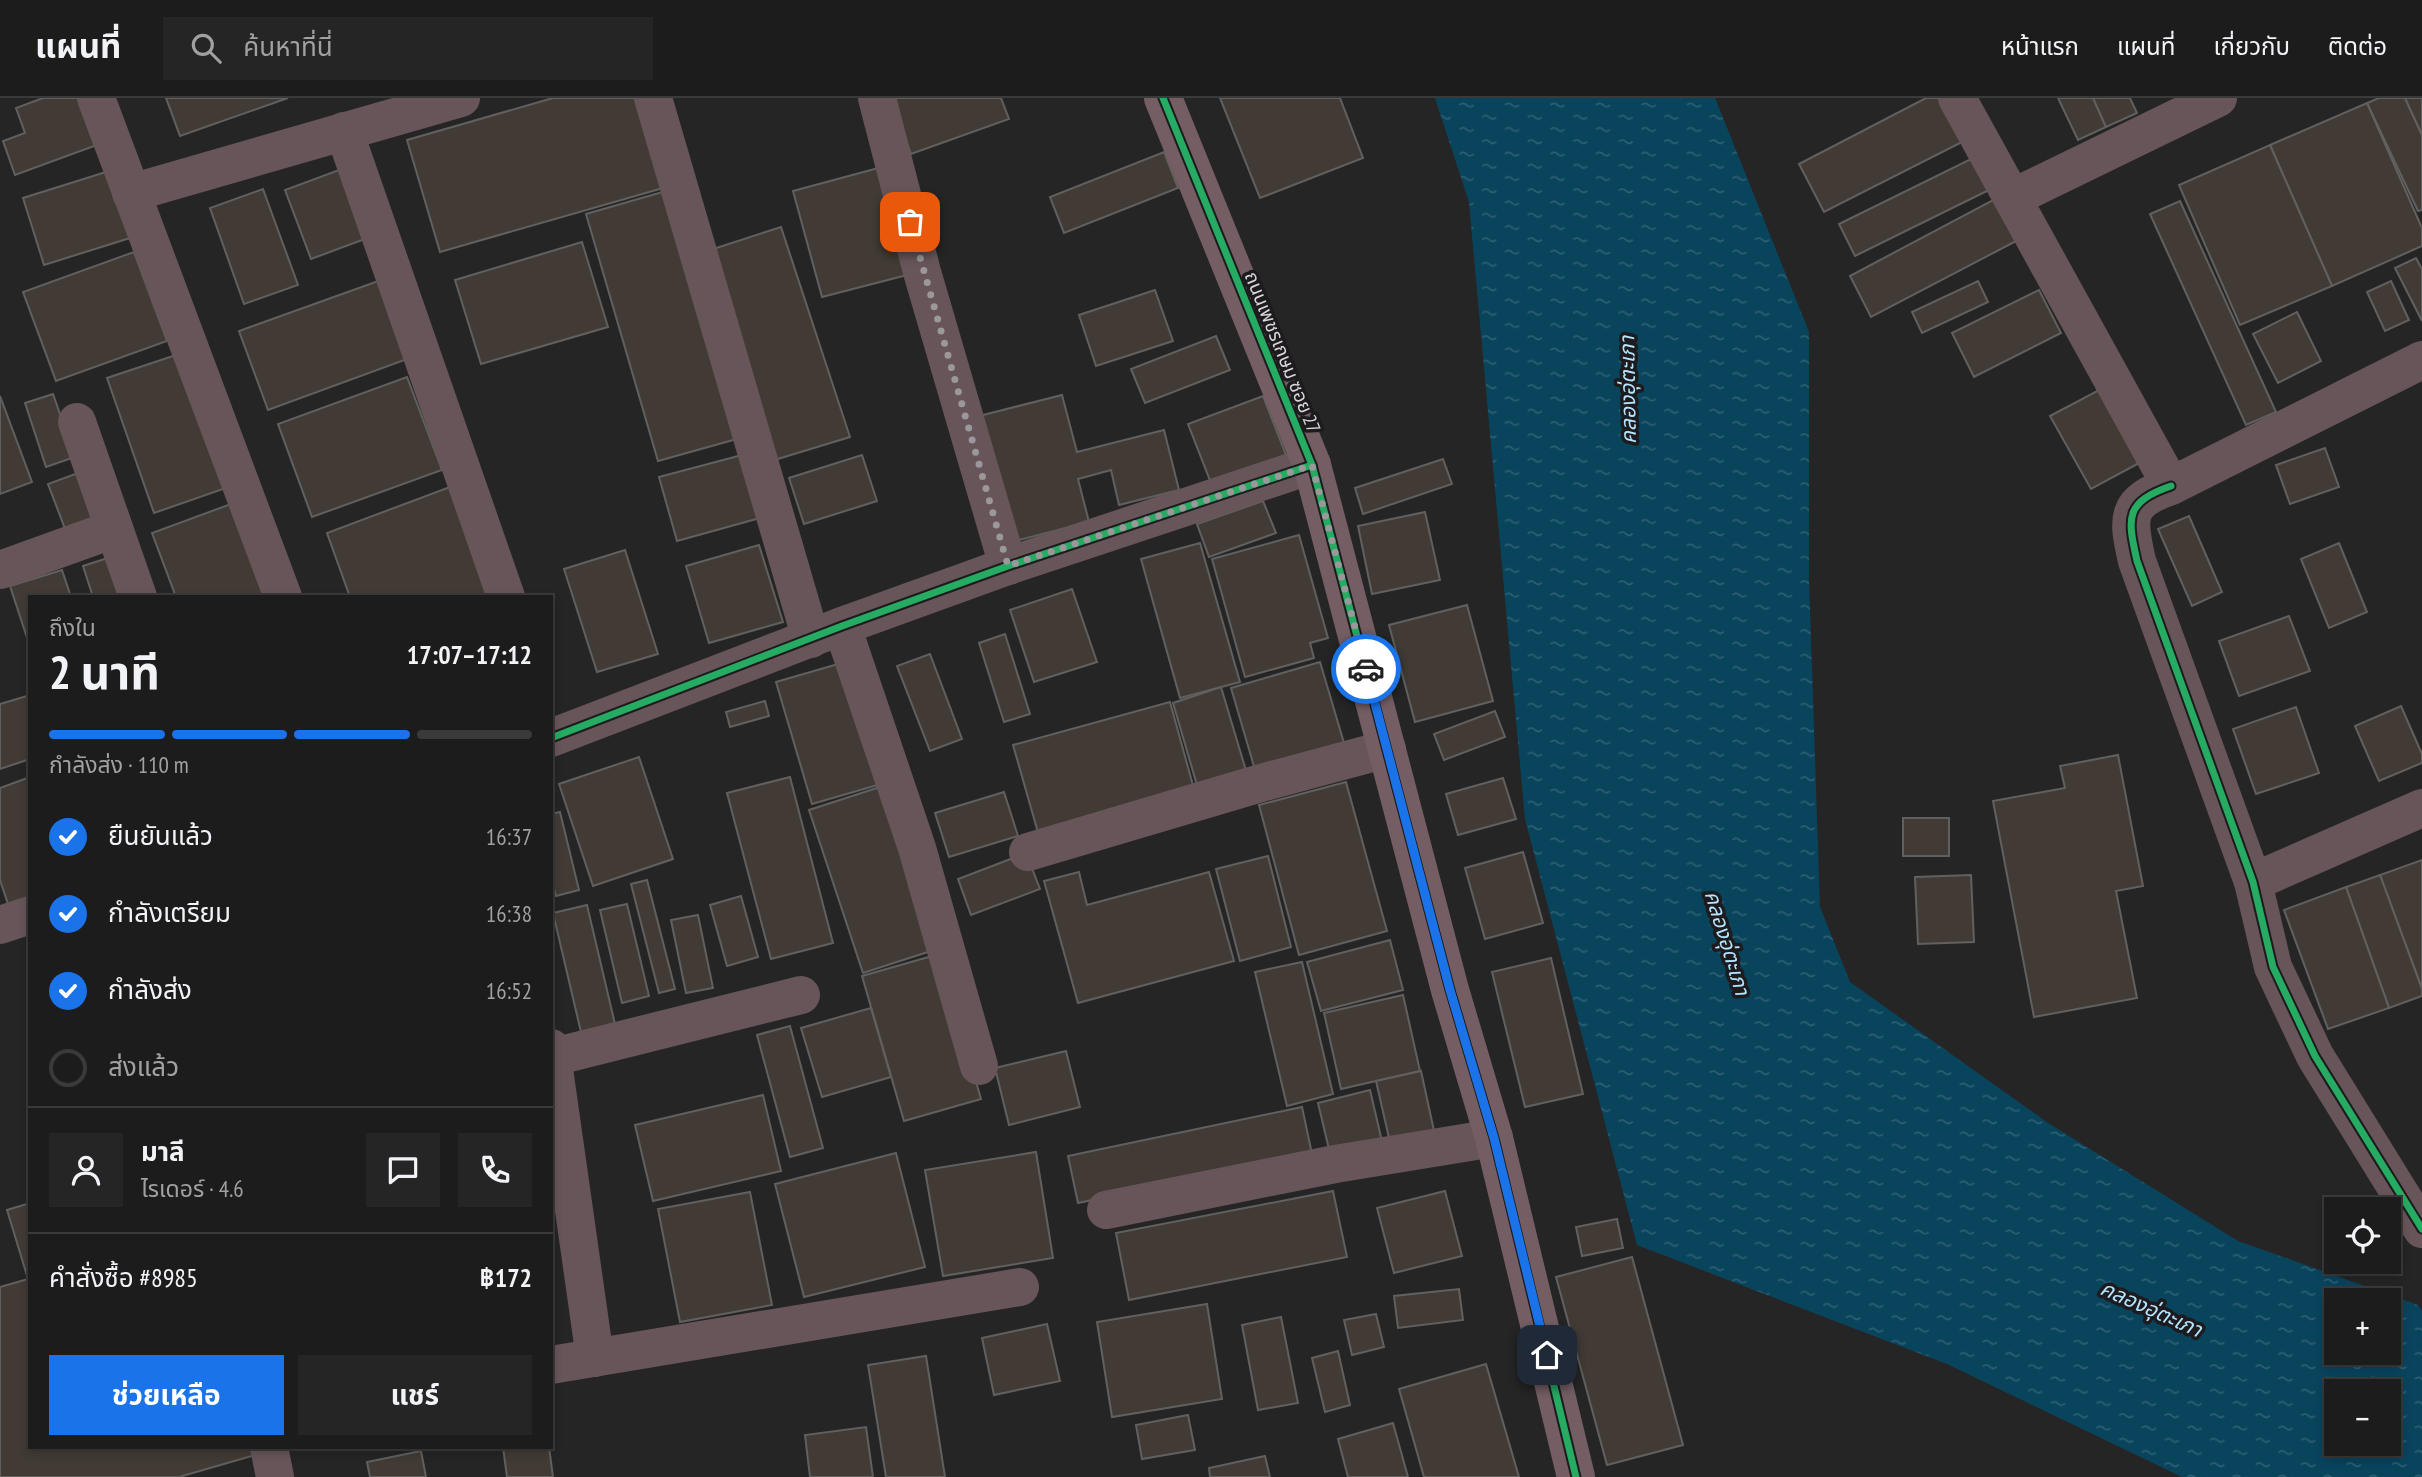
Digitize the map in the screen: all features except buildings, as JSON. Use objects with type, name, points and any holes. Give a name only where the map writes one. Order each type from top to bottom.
[{"type":"street","points":[[96,98],[282,595]]},
{"type":"street","points":[[131,193],[461,98]]},
{"type":"street","points":[[653,98],[827,633],[917,848],[979,1066]]},
{"type":"street","points":[[877,98],[922,272],[1008,566]]},
{"type":"street","name":"ถนนเพชรเกษม ซอย 27","points":[[1163,98],[1312,465],[1450,990],[1494,1138],[1576,1477]]},
{"type":"street","points":[[1957,98],[2171,486]]},
{"type":"street","points":[[2012,198],[2218,98]]},
{"type":"street","points":[[344,131],[505,595]]},
{"type":"street","points":[[2422,360],[2171,486],[2147,494],[2133,509],[2131,535],[2141,573],[2253,881],[2273,967],[2315,1056],[2422,1229]]},
{"type":"street","points":[[77,422],[137,595]]},
{"type":"street","points":[[553,734],[1008,566],[1312,465]]},
{"type":"street","points":[[0,569],[114,529]]},
{"type":"street","points":[[1028,852],[1387,749]]},
{"type":"street","points":[[2253,881],[2422,808]]},
{"type":"street","points":[[0,925],[28,916]]},
{"type":"street","points":[[553,1053],[801,995]]},
{"type":"street","points":[[553,1060],[595,1357]]},
{"type":"street","points":[[1106,1210],[1347,1161],[1494,1138]]},
{"type":"street","points":[[553,1365],[1020,1287]]},
{"type":"street","points":[[269,1449],[275,1477]]},
{"type":"water","name":"คลองอุ่ตะเภา","points":[[1435,98],[1715,98],[1809,332],[1809,581],[1820,907],[1850,982],[2048,1123],[2238,1241],[2324,1272],[2324,1274],[2370,1288],[2324,1288],[2324,1365],[2401,1365],[2401,1299],[2418,1305],[2422,1311],[2422,1477],[2182,1477],[1947,1364],[1637,1245],[1525,819],[1469,202]]},
{"type":"cycle path","points":[[1163,98],[1312,465],[1450,990],[1494,1138],[1576,1477]]},
{"type":"cycle path","points":[[553,737],[842,626],[1008,566],[1312,465]]},
{"type":"cycle path","points":[[2171,486],[2145,498],[2133,513],[2131,522],[2137,561],[2253,882],[2273,967],[2315,1056],[2422,1229]]},
{"type":"way so far","points":[[910,222],[922,272],[1008,566],[1312,465],[1366,669]]},
{"type":"route","points":[[1366,669],[1450,990],[1494,1138],[1547,1355]]}]
